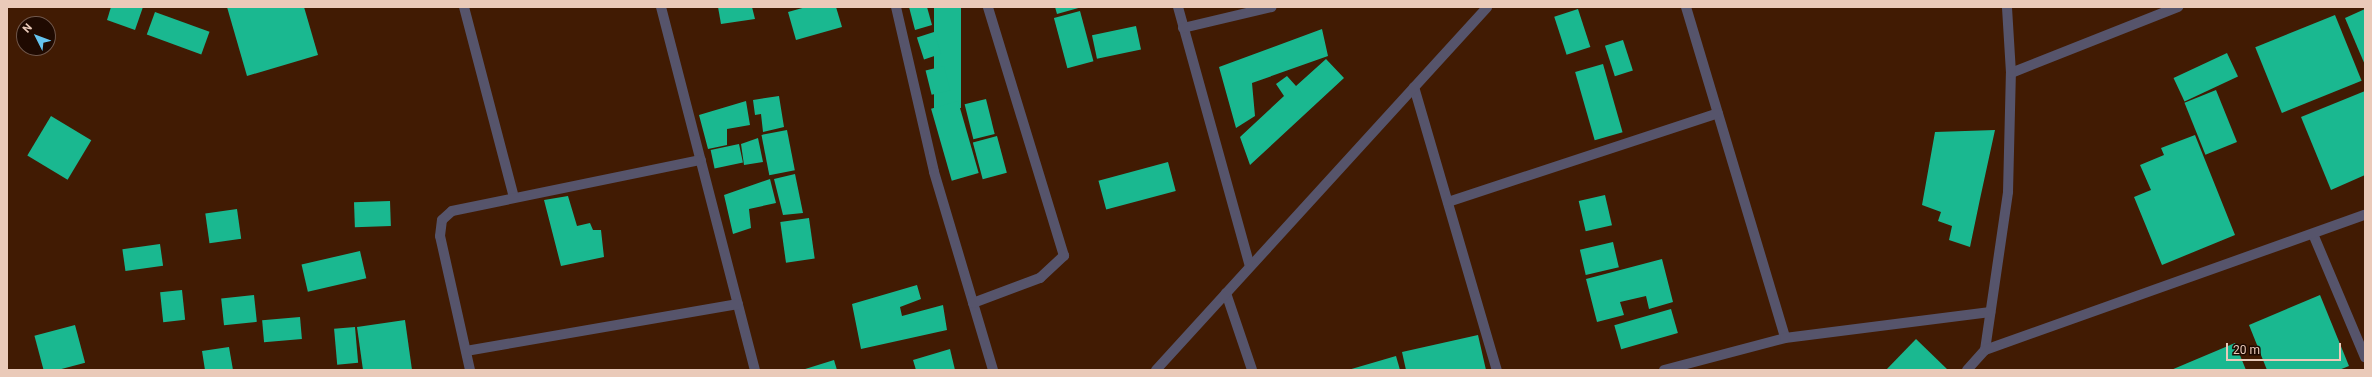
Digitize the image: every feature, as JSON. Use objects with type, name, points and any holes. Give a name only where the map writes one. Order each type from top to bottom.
[{"type":"street","points":[[464,7],[514,198]]},
{"type":"street","points":[[662,7],[755,370]]},
{"type":"street","points":[[896,7],[934,172],[993,370]]},
{"type":"street","points":[[973,303],[1040,278],[1064,256],[988,7]]},
{"type":"street","points":[[1178,7],[1250,266]]},
{"type":"street","points":[[1184,28],[1272,7]]},
{"type":"street","points":[[1156,370],[1487,7]]},
{"type":"street","points":[[1686,7],[1785,338]]},
{"type":"street","points":[[1985,350],[2008,192],[2011,73],[2007,7]]},
{"type":"street","points":[[2011,73],[2178,7]]},
{"type":"street","points":[[1414,87],[1497,370]]},
{"type":"street","points":[[1448,202],[1718,112]]},
{"type":"street","points":[[470,370],[440,236],[442,220],[452,211],[701,160]]},
{"type":"street","points":[[1967,370],[1985,350],[2365,215]]},
{"type":"street","points":[[2313,234],[2365,357]]},
{"type":"street","points":[[1226,292],[1252,370]]},
{"type":"street","points":[[466,351],[738,304]]},
{"type":"street","points":[[1664,370],[1785,338],[1990,312]]},
{"type":"building","points":[[111,7],[143,7],[135,30],[107,20]]},
{"type":"building","points":[[227,7],[304,7],[318,55],[247,76]]},
{"type":"building","points":[[718,7],[752,7],[755,19],[721,24]]},
{"type":"building","points":[[806,7],[836,7],[842,27],[796,40],[788,12]]},
{"type":"building","points":[[909,7],[927,7],[932,25],[915,30]]},
{"type":"building","points":[[934,7],[961,7],[961,108],[934,108]]},
{"type":"building","points":[[1055,7],[1082,7],[1057,14]]},
{"type":"building","points":[[1578,9],[1590,47],[1567,55],[1554,17]]},
{"type":"building","points":[[2365,9],[2365,65],[2345,18]]},
{"type":"building","points":[[1080,11],[1093,61],[1067,68],[1054,18]]},
{"type":"building","points":[[155,12],[210,32],[201,54],[147,35]]},
{"type":"building","points":[[2335,15],[2362,81],[2282,113],[2255,47]]},
{"type":"building","points":[[1136,26],[1141,49],[1097,59],[1092,35]]},
{"type":"building","points":[[1322,29],[1328,56],[1252,83],[1255,116],[1236,128],[1219,67]]},
{"type":"building","points":[[934,32],[941,54],[924,59],[917,38]]},
{"type":"building","points":[[1623,40],[1633,70],[1615,76],[1605,46]]},
{"type":"building","points":[[2227,53],[2238,77],[2185,101],[2174,78]]},
{"type":"building","points":[[1326,59],[1344,78],[1250,165],[1240,137],[1284,96],[1276,84],[1287,76],[1296,86]]},
{"type":"building","points":[[1603,64],[1623,132],[1595,140],[1575,72]]},
{"type":"building","points":[[944,66],[950,90],[932,95],[926,71]]},
{"type":"building","points":[[2216,90],[2237,142],[2205,155],[2184,103]]},
{"type":"building","points":[[2365,91],[2365,175],[2331,190],[2301,117]]},
{"type":"building","points":[[779,96],[784,127],[763,132],[761,114],[755,115],[753,100]]},
{"type":"building","points":[[986,99],[995,134],[973,139],[965,104]]},
{"type":"building","points":[[746,101],[750,125],[727,129],[727,145],[708,149],[699,115]]},
{"type":"building","points":[[958,101],[979,173],[952,181],[931,109]]},
{"type":"building","points":[[51,116],[91,140],[68,180],[27,155]]},
{"type":"building","points":[[787,130],[795,170],[769,175],[761,135]]},
{"type":"building","points":[[1995,130],[1970,247],[1949,240],[1952,226],[1938,221],[1941,212],[1922,205],[1935,132]]},
{"type":"building","points":[[2195,135],[2235,235],[2162,265],[2134,197],[2151,190],[2140,165],[2164,155],[2161,148]]},
{"type":"building","points":[[997,136],[1007,173],[983,179],[973,142]]},
{"type":"building","points":[[758,138],[763,162],[744,165],[741,144]]},
{"type":"building","points":[[739,144],[743,163],[715,169],[711,150]]},
{"type":"building","points":[[1168,162],[1176,191],[1106,210],[1098,181]]},
{"type":"building","points":[[795,174],[803,213],[783,215],[774,179]]},
{"type":"building","points":[[770,179],[776,203],[749,209],[751,228],[733,234],[724,195]]},
{"type":"building","points":[[1605,195],[1612,225],[1586,231],[1579,201]]},
{"type":"building","points":[[568,196],[577,226],[590,223],[593,230],[601,230],[604,257],[561,266],[544,200]]},
{"type":"building","points":[[390,201],[391,226],[355,227],[354,202]]},
{"type":"building","points":[[237,209],[241,239],[209,243],[205,213]]},
{"type":"building","points":[[809,218],[815,259],[786,263],[780,222]]},
{"type":"building","points":[[1613,242],[1619,267],[1586,275],[1580,250]]},
{"type":"building","points":[[160,244],[163,266],[125,271],[122,249]]},
{"type":"building","points":[[360,251],[366,278],[308,292],[302,264]]},
{"type":"building","points":[[1662,259],[1673,302],[1649,309],[1646,296],[1620,302],[1624,315],[1597,322],[1586,279]]},
{"type":"building","points":[[917,285],[921,299],[900,307],[902,316],[943,305],[947,330],[861,349],[852,304]]},
{"type":"building","points":[[182,290],[185,320],[163,322],[160,292]]},
{"type":"building","points":[[254,295],[257,322],[224,325],[221,298]]},
{"type":"building","points":[[2320,295],[2349,366],[2339,370],[2267,370],[2249,325]]},
{"type":"building","points":[[1671,309],[1678,333],[1621,349],[1614,325]]},
{"type":"building","points":[[300,317],[302,339],[264,342],[262,320]]},
{"type":"building","points":[[405,320],[412,370],[363,370],[357,327]]},
{"type":"building","points":[[75,325],[85,363],[58,370],[44,370],[34,336]]},
{"type":"building","points":[[355,327],[358,363],[337,365],[334,329]]},
{"type":"building","points":[[1478,335],[1486,370],[1406,370],[1402,352]]},
{"type":"building","points":[[1916,339],[1948,370],[1886,370]]},
{"type":"building","points":[[2235,343],[2246,370],[2171,370]]},
{"type":"building","points":[[229,347],[233,370],[205,370],[202,351]]},
{"type":"building","points":[[950,349],[955,370],[916,370],[913,360]]},
{"type":"building","points":[[1396,356],[1400,370],[1348,370]]},
{"type":"building","points":[[834,360],[837,370],[802,370]]}]
